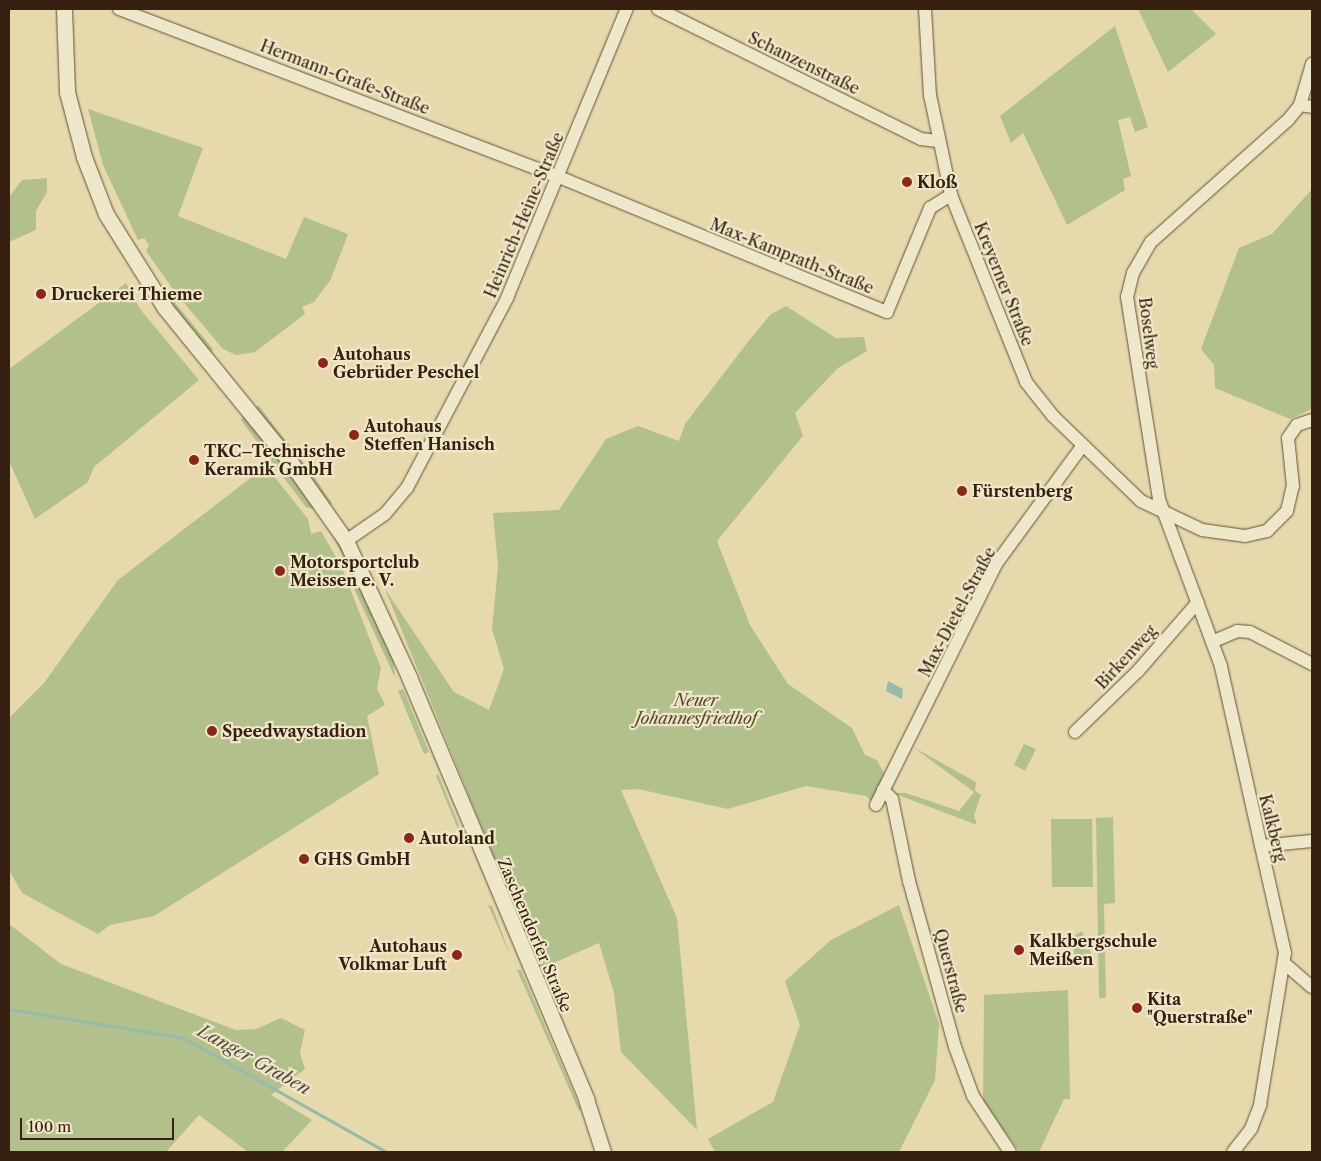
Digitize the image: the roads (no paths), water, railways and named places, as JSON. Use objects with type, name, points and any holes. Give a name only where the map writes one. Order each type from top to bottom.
[{"type":"street","name":"Zaschendorfer Straße","points":[[64,9],[67,92],[84,157],[106,214],[160,301],[291,463],[346,541],[418,699],[586,1100],[602,1152]]},
{"type":"street","name":"Hermann-Grafe-Straße","points":[[119,9],[559,176]]},
{"type":"street","name":"Heinrich-Heine-Straße","points":[[346,541],[393,506],[437,429],[507,298],[627,9]]},
{"type":"street","name":"Schanzenstraße","points":[[658,9],[921,139],[937,141]]},
{"type":"street","name":"Kreyerner Straße","points":[[925,9],[937,141],[950,195],[1026,382],[1083,445],[1141,501],[1164,513],[1229,536],[1267,531],[1282,519],[1290,503],[1288,438],[1297,425],[1312,420]]},
{"type":"street","name":"Boselweg","points":[[1164,513],[1127,307],[1130,280],[1158,233],[1306,106],[1312,64]]},
{"type":"street","name":"Max-Kamprath-Straße","points":[[559,176],[887,312],[930,208],[950,195]]},
{"type":"street","name":"Max-Dietel-Straße","points":[[876,805],[996,564],[1083,445]]},
{"type":"street","name":"Kalkberg","points":[[1164,513],[1214,641],[1283,942],[1284,963],[1260,1105],[1251,1129],[1235,1151]]},
{"type":"street","name":"Birkenweg","points":[[1075,732],[1138,671],[1198,602]]},
{"type":"street","points":[[1214,641],[1237,631],[1257,634],[1312,664]]},
{"type":"street","name":"Querstraße","points":[[883,790],[892,799],[909,881],[956,1047],[973,1096],[1010,1152]]},
{"type":"street","points":[[1261,846],[1312,841]]},
{"type":"street","points":[[1284,963],[1312,987]]},
{"type":"waterway","name":"Langer Graben","points":[[9,1009],[184,1038],[386,1152]]},
{"type":"place","name":"Kloß","points":[[907,182]]},
{"type":"place","name":"Druckerei Thieme","points":[[41,294]]},
{"type":"place","name":"Autohaus Gebrüder Peschel","points":[[323,363]]},
{"type":"place","name":"Autohaus Steffen Hanisch","points":[[354,435]]},
{"type":"place","name":"TKC–Technische Keramik GmbH","points":[[194,460]]},
{"type":"place","name":"Fürstenberg","points":[[962,491]]},
{"type":"place","name":"Motorsportclub Meissen e. V.","points":[[280,571]]},
{"type":"place","name":"Speedwaystadion","points":[[212,731]]},
{"type":"place","name":"Autoland","points":[[409,838]]},
{"type":"place","name":"GHS GmbH","points":[[304,859]]},
{"type":"place","name":"Kalkbergschule Meißen","points":[[1019,950]]},
{"type":"place","name":"Autohaus Volkmar Luft","points":[[457,955]]},
{"type":"place","name":"Kita \"Querstraße\"","points":[[1137,1008]]},
{"type":"park label","name":"Neuer Johannesfriedhof","points":[[696,709]]}]
